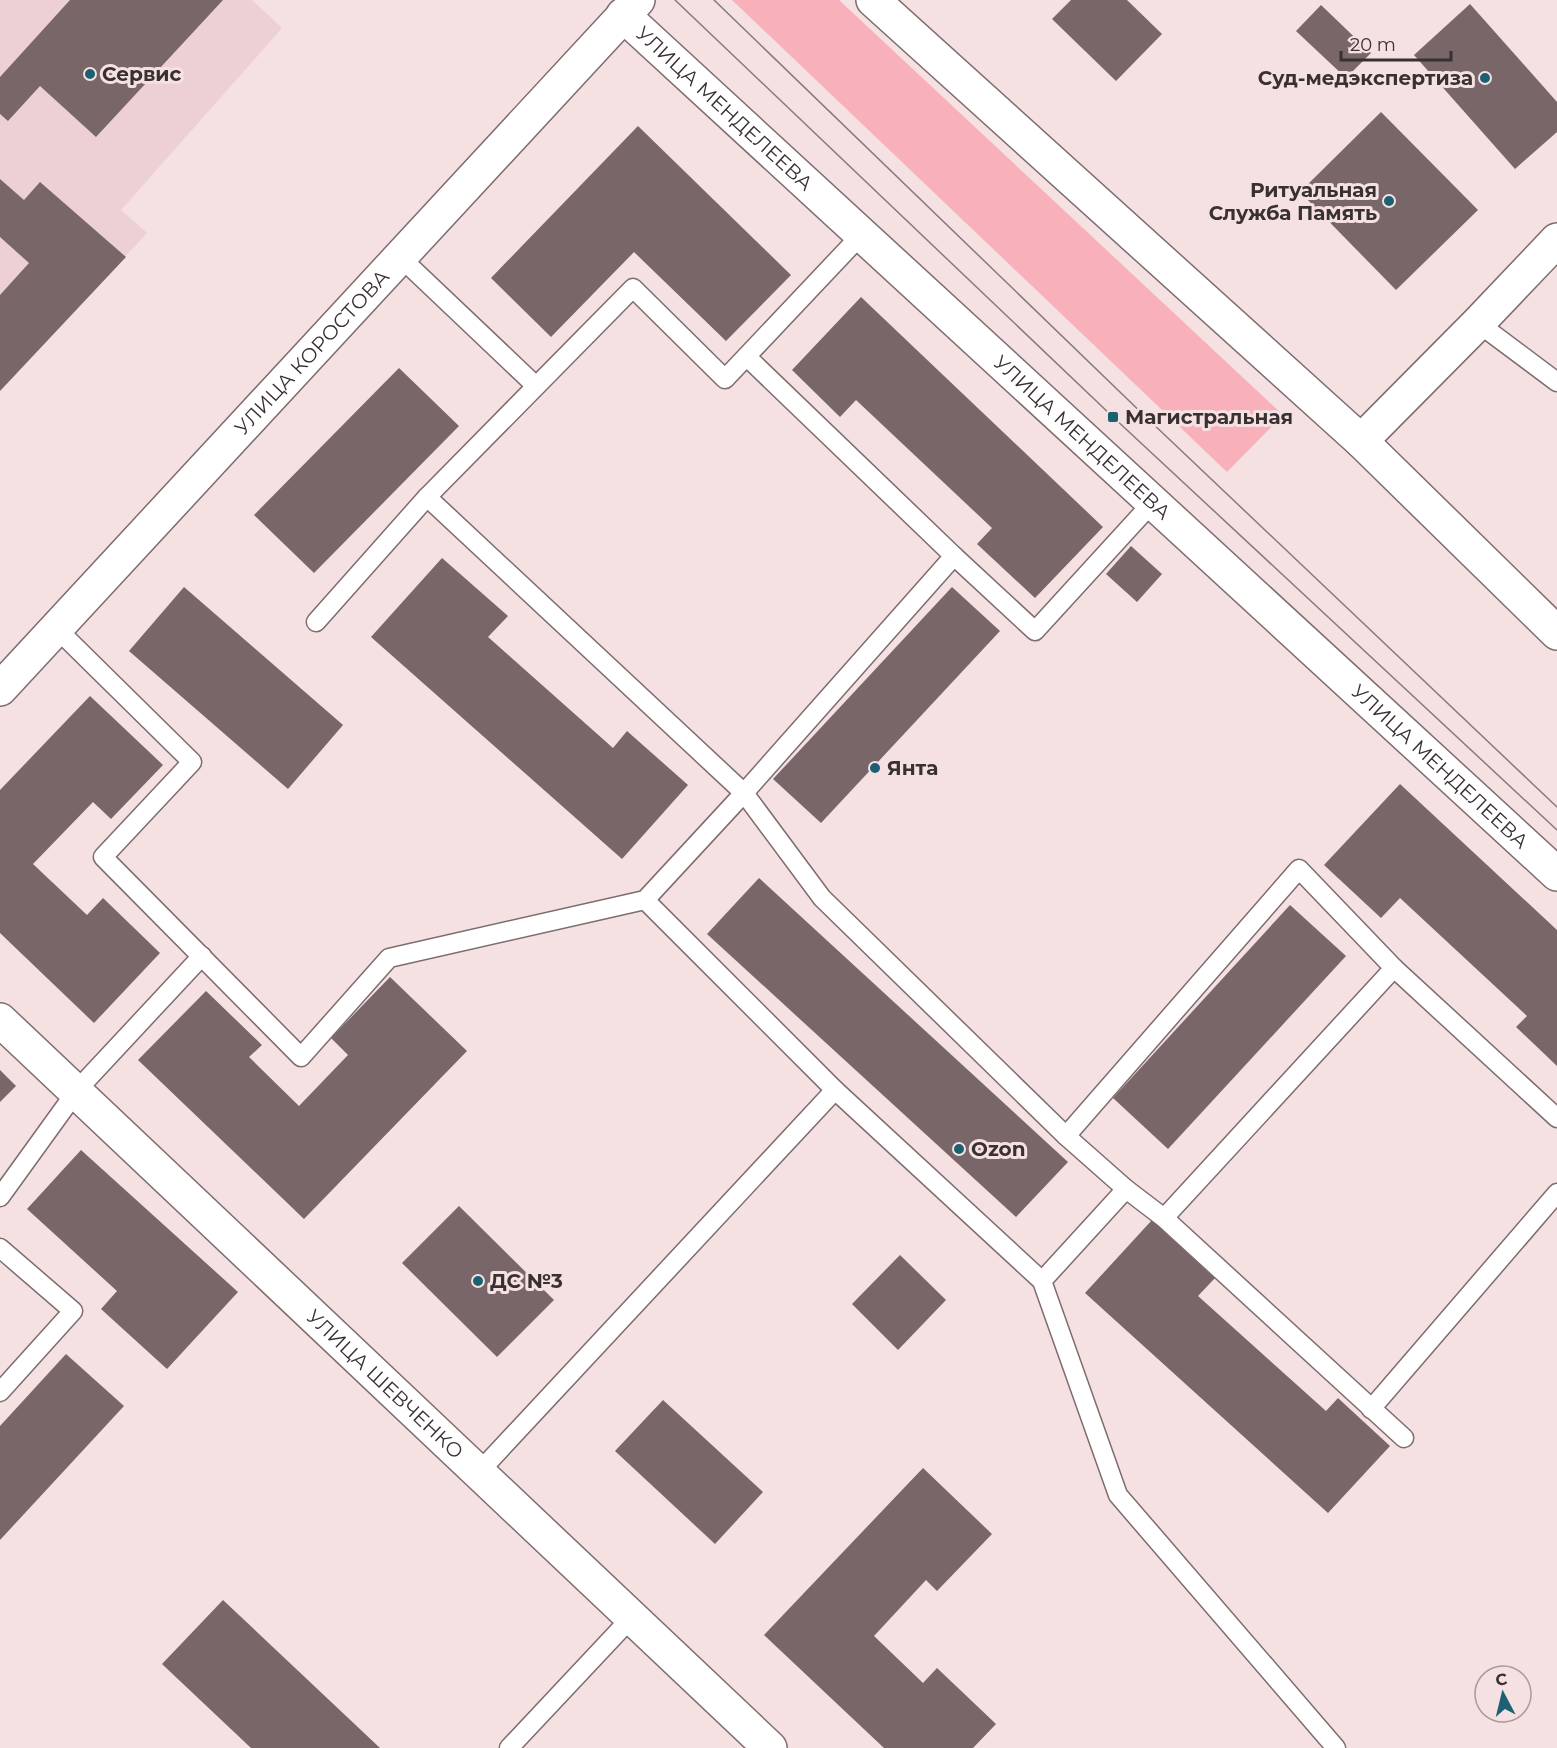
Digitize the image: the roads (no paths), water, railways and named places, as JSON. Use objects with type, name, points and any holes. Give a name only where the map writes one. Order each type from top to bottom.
[{"type":"main road","points":[[873,0],[1360,441],[1557,633]]},
{"type":"main road","name":"УЛИЦА МЕНДЕЛЕЕВА","points":[[623,5],[862,234],[1557,874]]},
{"type":"main road","name":"УЛИЦА КОРОСТОВА","points":[[0,688],[399,256],[623,5]]},
{"type":"main road","points":[[1360,441],[1557,240]]},
{"type":"main road","name":"УЛИЦА ШЕВЧЕНКО","points":[[0,1020],[770,1748]]},
{"type":"lane","points":[[316,622],[427,497],[633,288],[725,379],[862,234]]},
{"type":"lane","points":[[399,256],[536,386]]},
{"type":"lane","points":[[1478,323],[1557,382]]},
{"type":"lane","points":[[747,357],[1035,631],[1153,502]]},
{"type":"lane","points":[[427,497],[744,793],[822,898],[1066,1136],[1126,1189],[1164,1218],[1404,1438]]},
{"type":"lane","points":[[56,628],[192,762],[103,857],[301,1057],[389,958],[645,900],[744,793],[954,556]]},
{"type":"lane","points":[[1066,1136],[1299,869],[1394,968],[1557,1118]]},
{"type":"lane","points":[[645,900],[835,1090],[1042,1281],[1118,1495],[1336,1748]]},
{"type":"lane","points":[[0,1197],[78,1089],[202,956]]},
{"type":"lane","points":[[1164,1218],[1394,968]]},
{"type":"lane","points":[[479,1472],[835,1090]]},
{"type":"lane","points":[[1042,1281],[1126,1189]]},
{"type":"lane","points":[[1371,1409],[1557,1193]]},
{"type":"lane","points":[[0,1248],[73,1311],[0,1392]]},
{"type":"lane","points":[[508,1748],[632,1617]]},
{"type":"tram line","points":[[675,0],[1113,417],[1557,830]]},
{"type":"tram line","points":[[714,0],[1150,421],[1557,807]]},
{"type":"place","name":"Сервис","points":[[90,74]]},
{"type":"place","name":"Суд-медэкспертиза","points":[[1485,78]]},
{"type":"place","name":"Ритуальная Служба Память","points":[[1389,201]]},
{"type":"place","name":"Магистральная","points":[[1113,417]]},
{"type":"place","name":"Янта","points":[[875,768]]},
{"type":"place","name":"Ozon","points":[[959,1149]]},
{"type":"place","name":"ДС №3","points":[[478,1281]]}]
